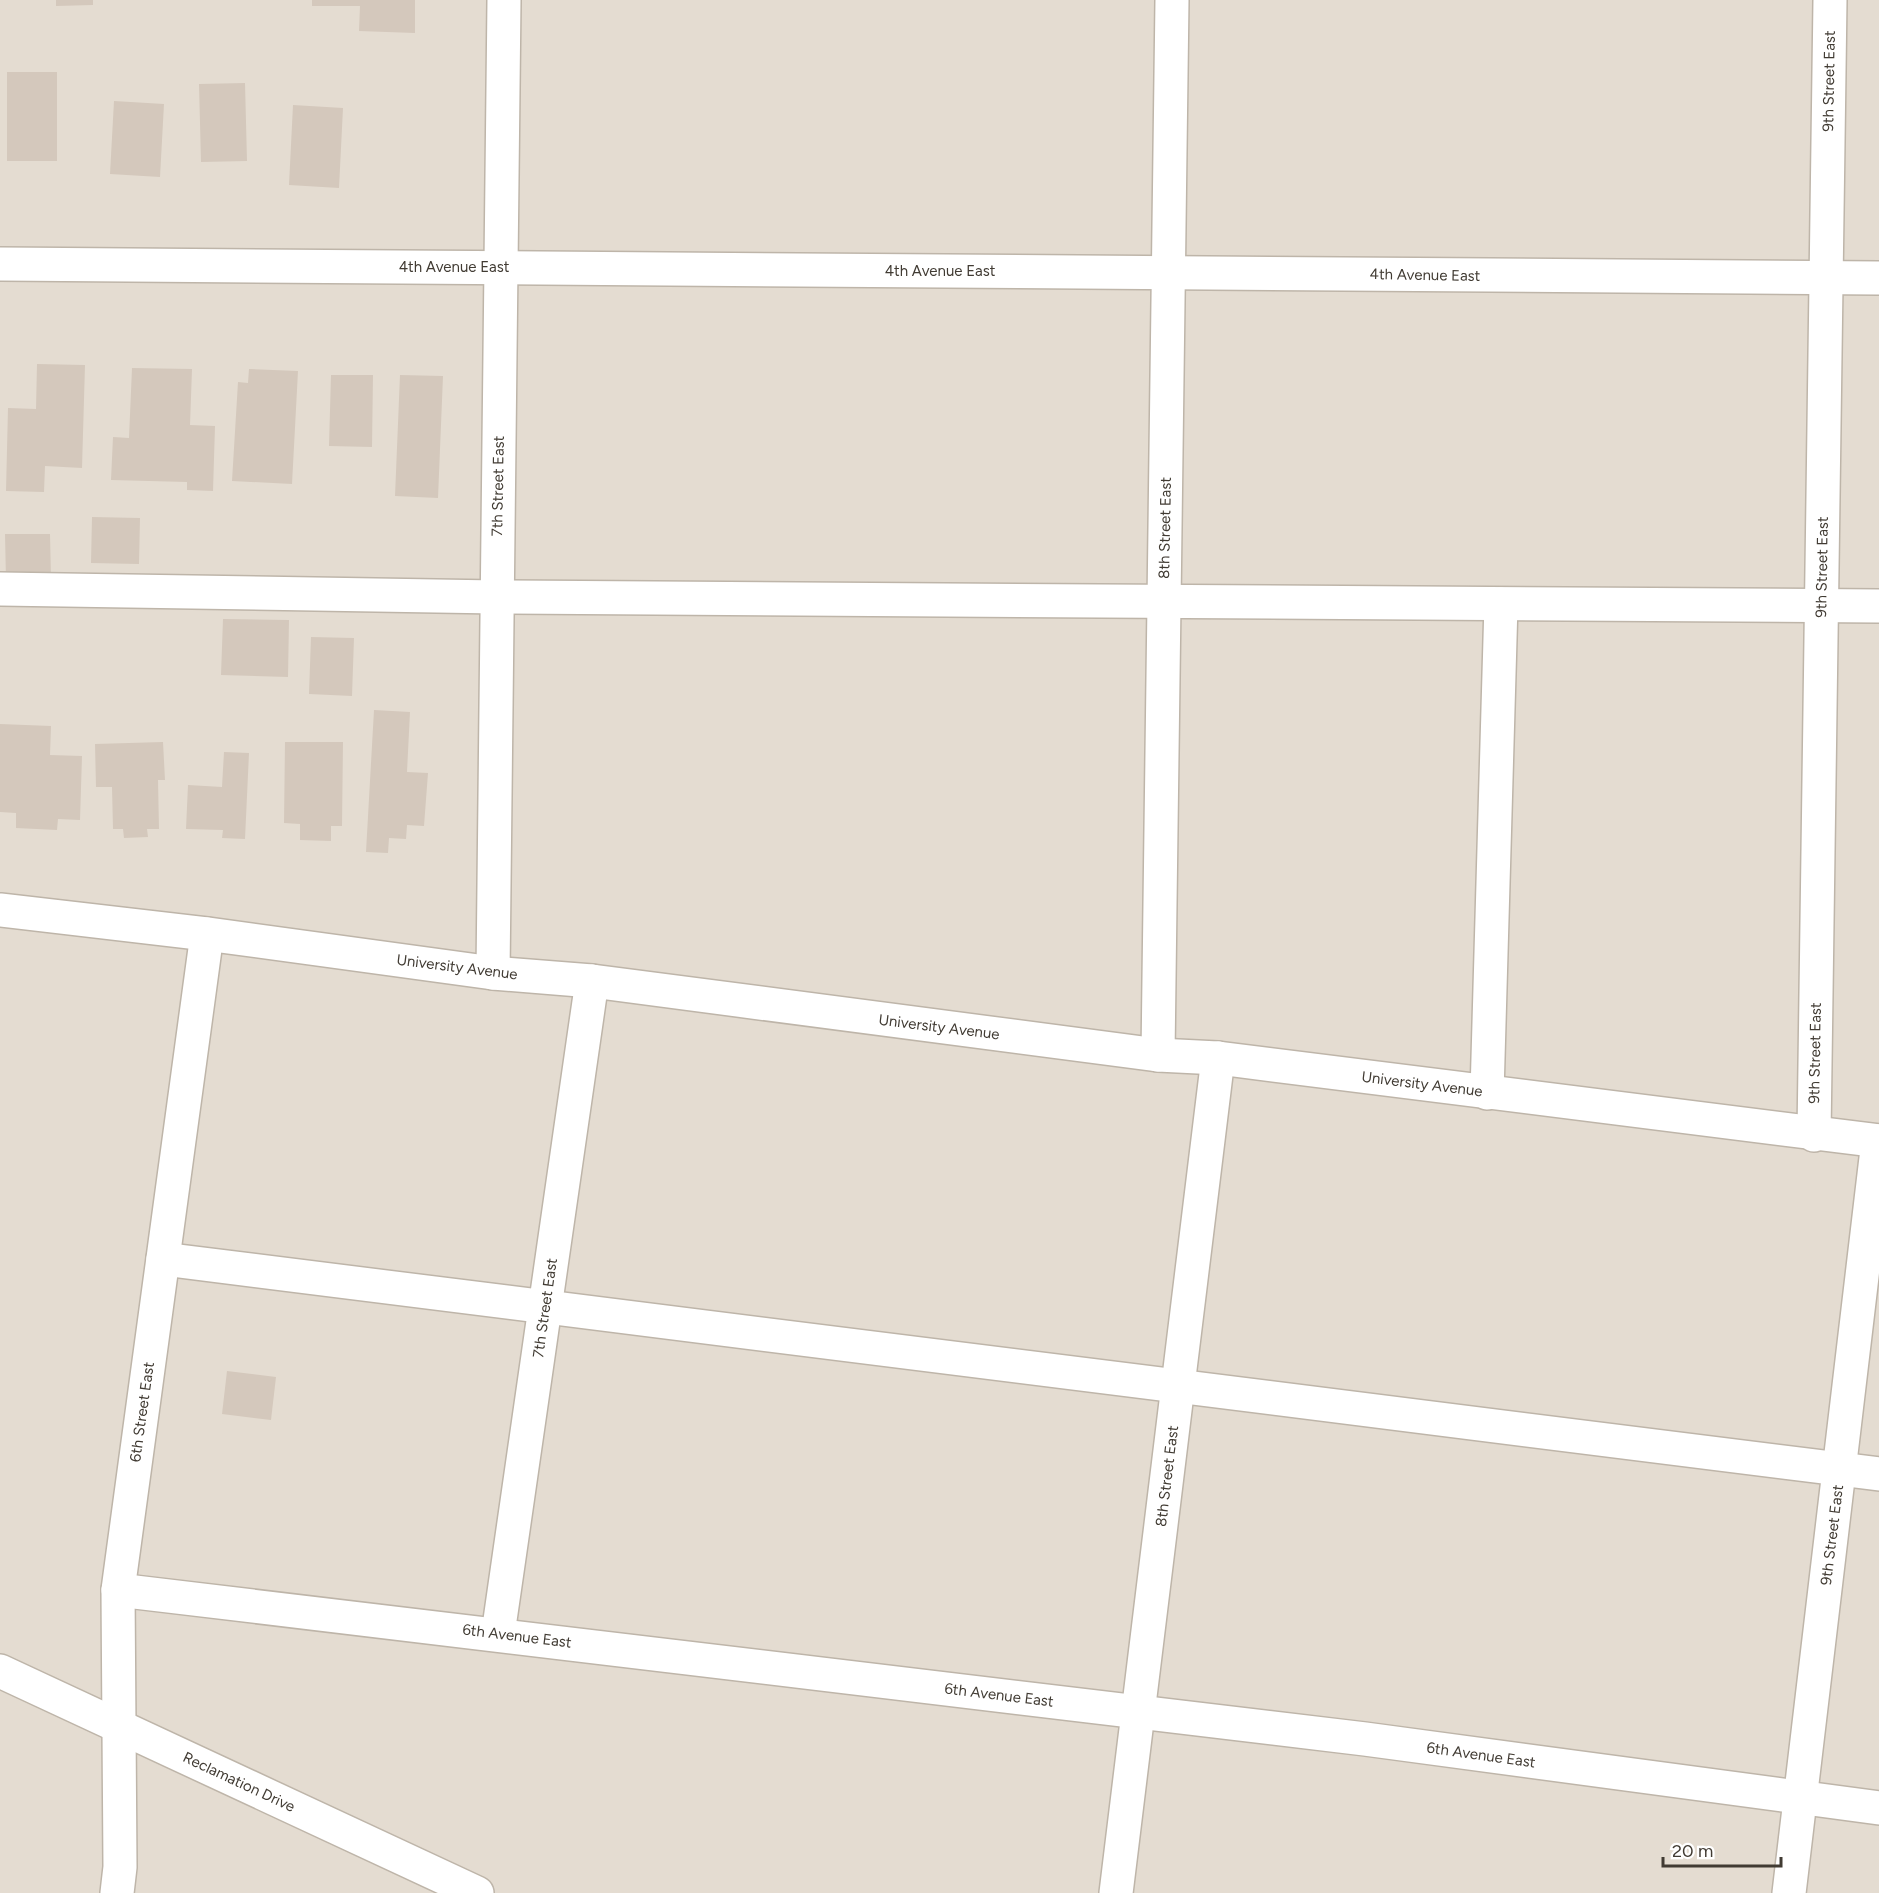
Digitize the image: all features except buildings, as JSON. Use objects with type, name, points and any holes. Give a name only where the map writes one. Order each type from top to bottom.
[{"type":"street","name":"7th Street East","points":[[493,973],[504,0]]},
{"type":"street","name":"8th Street East","points":[[1158,1055],[1172,0]]},
{"type":"street","name":"9th Street East","points":[[1814,1135],[1830,0]]},
{"type":"street","name":"4th Avenue East","points":[[0,264],[1879,278]]},
{"type":"street","points":[[0,589],[497,597],[1879,606]]},
{"type":"street","points":[[1487,1093],[1501,604]]},
{"type":"street","name":"University Avenue","points":[[0,910],[207,934],[493,973],[592,981],[1158,1055],[1218,1058],[1814,1135],[1879,1141]]},
{"type":"street","name":"6th Street East","points":[[117,1893],[120,1868],[118,1590],[207,934]]},
{"type":"street","name":"7th Street East","points":[[498,1634],[592,981]]},
{"type":"street","name":"8th Street East","points":[[1116,1893],[1218,1058]]},
{"type":"street","name":"9th Street East","points":[[1789,1893],[1879,1141]]},
{"type":"street","points":[[163,1259],[1879,1474]]},
{"type":"street","name":"6th Avenue East","points":[[118,1590],[1377,1741],[1879,1808]]},
{"type":"street","name":"Reclamation Drive","points":[[0,1671],[477,1893]]},
{"type":"shaded area","points":[[0,0],[1879,0],[1879,1893],[0,1893]]}]
